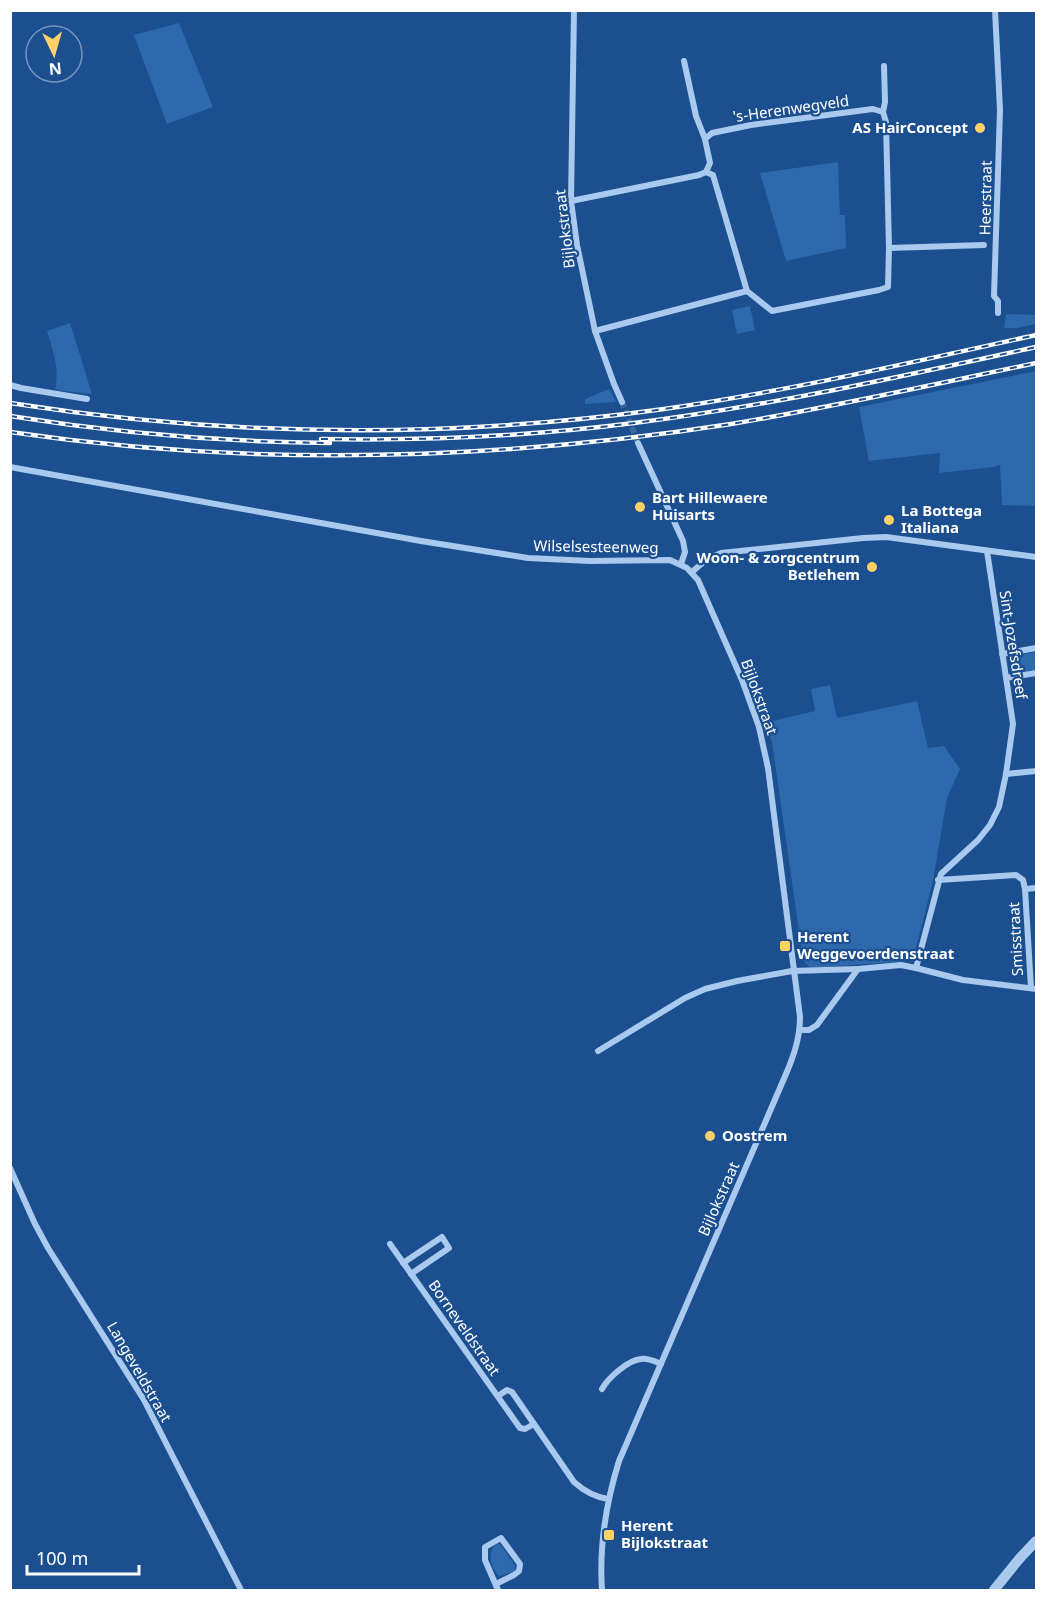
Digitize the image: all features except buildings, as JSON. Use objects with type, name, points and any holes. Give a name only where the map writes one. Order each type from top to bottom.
[{"type":"street","name":"Bijlokstraat","points":[[574,10],[571,201],[577,245],[595,331],[622,402]]},
{"type":"street","name":"Heerstraat","points":[[995,10],[1000,110],[994,296],[998,301],[998,313]]},
{"type":"street","points":[[571,201],[706,172],[710,163],[705,139],[696,116],[684,61]]},
{"type":"street","points":[[706,172],[713,175],[747,291],[772,311],[888,287],[886,122],[883,112],[884,66]]},
{"type":"street","name":"'s-Herenwegveld","points":[[705,139],[712,133],[751,124],[873,109],[883,112]]},
{"type":"street","points":[[889,248],[984,245]]},
{"type":"street","points":[[595,331],[747,291]]},
{"type":"street","points":[[10,385],[87,399]]},
{"type":"street","points":[[638,443],[683,541],[685,552],[681,564]]},
{"type":"street","name":"Wilselsesteenweg","points":[[10,467],[528,558],[590,561],[670,560],[692,572]]},
{"type":"street","points":[[692,572],[707,559],[722,553],[862,538],[905,538],[1036,557]]},
{"type":"street","name":"Sint-Jozefsdreef","points":[[916,968],[938,880],[941,874],[978,840],[990,825],[999,807],[1006,774],[1013,724],[987,551]]},
{"type":"street","name":"Bijlokstraat","points":[[602,1590],[603,1530],[608,1499],[622,1453],[786,1074],[800,1030],[768,768],[759,727],[732,658],[700,584],[692,572]]},
{"type":"street","points":[[1002,654],[1036,648]]},
{"type":"street","points":[[1006,678],[1036,673]]},
{"type":"street","points":[[1006,774],[1036,771]]},
{"type":"street","name":"Smisstraat","points":[[938,880],[1016,875],[1023,880],[1034,989]]},
{"type":"street","name":"Smisstraat","points":[[1025,889],[1036,888]]},
{"type":"street","points":[[598,1052],[685,998],[705,989],[794,971],[901,965],[963,980],[1034,989]]},
{"type":"street","points":[[800,1030],[809,1030],[817,1025],[858,969]]},
{"type":"street","name":"Langeveldstraat","points":[[10,1168],[48,1248],[144,1400],[241,1590]]},
{"type":"street","name":"Borneveldstraat","points":[[404,1263],[442,1237],[449,1248],[411,1274]]},
{"type":"street","name":"Borneveldstraat","points":[[390,1244],[520,1428],[525,1429],[534,1424]]},
{"type":"street","points":[[602,1389],[610,1378],[638,1359],[648,1359],[661,1364]]},
{"type":"street","name":"Borneveldstraat","points":[[498,1396],[507,1390],[512,1392],[574,1482],[582,1490],[608,1499]]},
{"type":"street","points":[[501,1538],[520,1564],[519,1571],[497,1587],[485,1560],[485,1546],[501,1538]]},
{"type":"street","points":[[994,1590],[1036,1541]]},
{"type":"shaded area","points":[[179,23],[213,107],[167,124],[134,35]]},
{"type":"shaded area","points":[[838,162],[840,215],[845,215],[846,248],[786,261],[760,173]]},
{"type":"shaded area","points":[[750,306],[755,330],[737,334],[732,310]]},
{"type":"shaded area","points":[[1006,314],[1036,315],[1036,324],[1004,328]]},
{"type":"shaded area","points":[[70,323],[92,394],[55,390],[56,367],[47,331]]},
{"type":"shaded area","points":[[1036,371],[1036,506],[1002,505],[1000,465],[939,473],[940,453],[869,461],[859,407]]},
{"type":"shaded area","points":[[609,389],[616,402],[585,404],[585,399]]},
{"type":"shaded area","points":[[1036,652],[1036,670],[1013,673],[1010,656]]},
{"type":"shaded area","points":[[830,685],[837,718],[917,701],[928,748],[944,746],[960,769],[947,798],[933,881],[914,956],[909,961],[810,968],[803,960],[772,742],[764,723],[815,711],[811,689]]},
{"type":"shaded area","points":[[497,1544],[501,1545],[515,1566],[514,1572],[499,1576],[494,1569],[491,1556]]},
{"type":"tunnel","points":[[622,402],[638,443]]},
{"type":"railway","points":[[10,403],[92,414],[255,428],[337,430],[501,426],[582,419],[711,402],[851,375],[1036,335]]},
{"type":"railway","points":[[321,439],[478,437],[634,423],[786,399],[1036,347]]},
{"type":"railway","points":[[10,432],[190,451],[280,455],[461,452],[551,446],[731,424],[846,403],[1036,363]]},
{"type":"railway","points":[[10,416],[170,436],[330,443]]},
{"type":"place","name":"AS HairConcept","points":[[980,128]]},
{"type":"place","name":"Bart Hillewaere Huisarts","points":[[640,507]]},
{"type":"place","name":"La Bottega Italiana","points":[[889,520]]},
{"type":"place","name":"Woon- & zorgcentrum Betlehem","points":[[872,567]]},
{"type":"place","name":"Herent Weggevoerdenstraat","points":[[785,946]]},
{"type":"place","name":"Oostrem","points":[[710,1136]]},
{"type":"place","name":"Herent Bijlokstraat","points":[[609,1535]]}]
